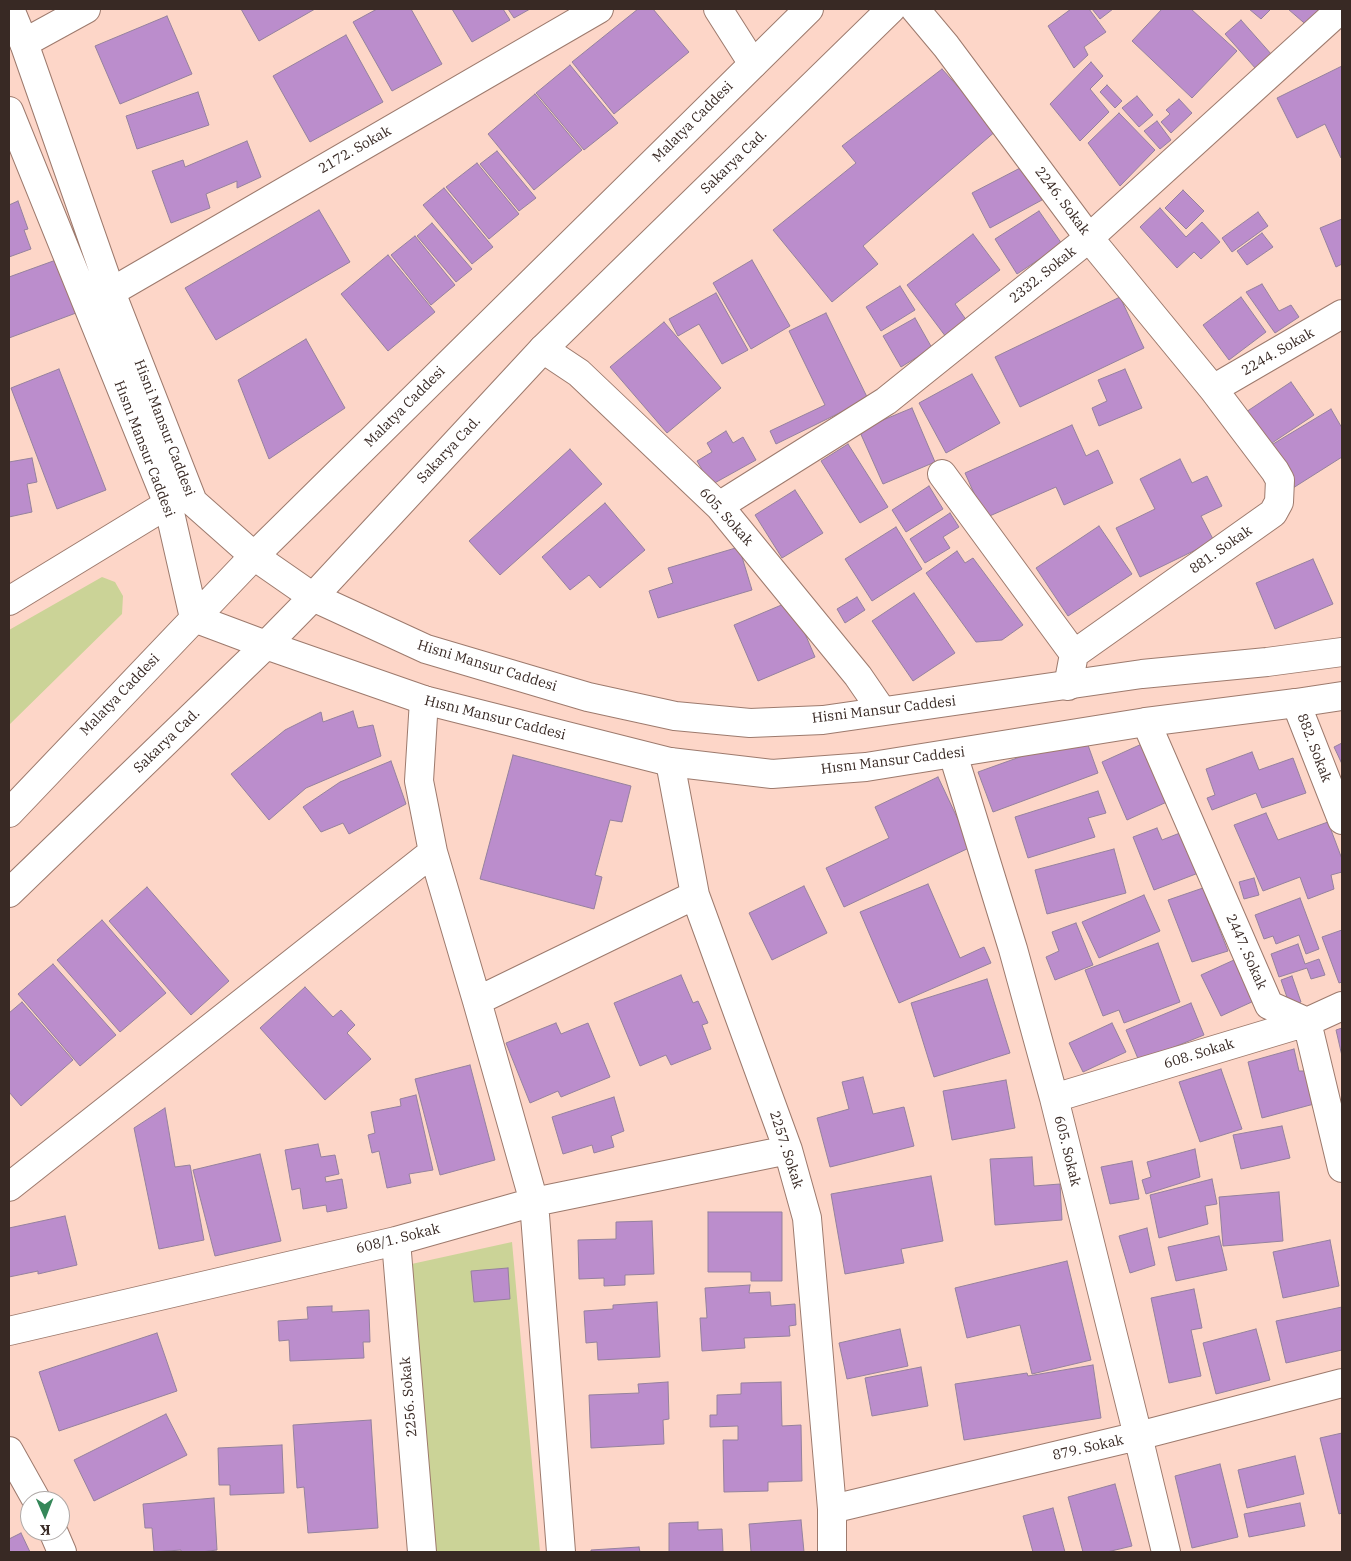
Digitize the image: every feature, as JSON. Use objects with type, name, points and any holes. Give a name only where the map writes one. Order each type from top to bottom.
[{"type":"street","name":"Hisni Mansur Caddesi","points":[[10,9],[24,43],[111,292],[192,502],[254,556],[313,597],[426,649],[588,697],[675,716],[750,723],[823,720],[1142,674],[1267,662],[1342,652]]},
{"type":"street","points":[[24,43],[86,9]]},
{"type":"street","name":"2172. Sokak","points":[[111,292],[599,9]]},
{"type":"street","points":[[718,9],[753,64]]},
{"type":"street","name":"Malatya Caddesi","points":[[9,812],[254,556],[809,9]]},
{"type":"street","name":"Sakarya Cad.","points":[[9,893],[266,645],[313,597],[543,349],[891,9]]},
{"type":"street","name":"2246. Sokak","points":[[915,9],[946,46],[1089,238],[1213,389]]},
{"type":"street","name":"2332. Sokak","points":[[719,506],[886,401],[1089,238],[1341,9]]},
{"type":"street","name":"Hısnı Mansur Caddesi","points":[[9,112],[168,504],[194,618],[424,700],[670,762],[772,774],[866,767],[1146,722],[1342,696]]},
{"type":"street","name":"2244. Sokak","points":[[1213,389],[1342,315]]},
{"type":"street","name":"605. Sokak","points":[[543,349],[579,373],[719,506],[858,676],[882,711]]},
{"type":"street","name":"881. Sokak","points":[[1074,654],[1273,513],[1279,502],[1280,480],[1275,470],[1213,389]]},
{"type":"street","points":[[942,474],[1074,654],[1068,686]]},
{"type":"street","points":[[9,601],[168,504]]},
{"type":"street","points":[[424,700],[419,782],[433,852],[534,1202],[561,1552]]},
{"type":"street","name":"882. Sokak","points":[[1296,703],[1342,820]]},
{"type":"street","name":"2447. Sokak","points":[[1146,722],[1269,1005],[1307,1022]]},
{"type":"street","name":"605. Sokak","points":[[953,754],[1013,949],[1054,1098],[1166,1552]]},
{"type":"street","name":"2257. Sokak","points":[[670,762],[695,895],[788,1150],[807,1218],[832,1509],[832,1552]]},
{"type":"street","points":[[9,1187],[433,852]]},
{"type":"street","points":[[477,1001],[695,895]]},
{"type":"street","name":"608. Sokak","points":[[1054,1098],[1307,1022],[1342,1006]]},
{"type":"street","points":[[1307,1022],[1342,1168]]},
{"type":"street","name":"608/1. Sokak","points":[[9,1331],[396,1241],[534,1202],[788,1150]]},
{"type":"street","name":"2256. Sokak","points":[[396,1241],[422,1552]]},
{"type":"street","name":"879. Sokak","points":[[832,1509],[1138,1436],[1342,1383]]},
{"type":"street","points":[[9,1451],[31,1491]]},
{"type":"green space","points":[[102,577],[115,582],[123,596],[122,614],[9,725],[9,630]]},
{"type":"green space","points":[[512,1242],[540,1552],[435,1552],[407,1265]]},
{"type":"building","points":[[241,9],[315,9],[259,41]]},
{"type":"building","points":[[377,9],[411,9],[442,64],[392,91],[353,22]]},
{"type":"building","points":[[452,9],[503,9],[510,20],[472,42]]},
{"type":"building","points":[[508,9],[530,9],[514,18]]},
{"type":"building","points":[[638,9],[653,9],[689,52],[614,114],[572,62]]},
{"type":"building","points":[[1071,9],[1089,9],[1106,32],[1084,47],[1088,55],[1074,68],[1048,26]]},
{"type":"building","points":[[1092,9],[1113,9],[1100,19]]},
{"type":"building","points":[[1162,9],[1191,9],[1237,51],[1192,98],[1132,41]]},
{"type":"building","points":[[1249,9],[1271,9],[1261,19]]},
{"type":"building","points":[[1288,9],[1327,9],[1310,28]]},
{"type":"building","points":[[167,16],[192,74],[120,104],[95,46]]},
{"type":"building","points":[[1241,20],[1272,55],[1256,69],[1225,34]]},
{"type":"building","points":[[346,35],[383,102],[310,142],[273,76]]},
{"type":"building","points":[[1091,62],[1103,76],[1090,89],[1109,112],[1080,141],[1050,104]]},
{"type":"building","points":[[570,65],[618,123],[584,150],[536,93]]},
{"type":"building","points":[[1342,66],[1341,158],[1325,124],[1297,138],[1277,98]]},
{"type":"building","points":[[942,69],[997,130],[863,246],[878,264],[832,302],[773,230],[856,163],[842,146]]},
{"type":"building","points":[[1107,85],[1122,101],[1115,108],[1100,92]]},
{"type":"building","points":[[198,92],[209,125],[137,149],[126,116]]},
{"type":"building","points":[[535,94],[582,150],[534,190],[488,134]]},
{"type":"building","points":[[1137,96],[1153,115],[1139,127],[1122,108]]},
{"type":"building","points":[[1179,99],[1192,113],[1171,133],[1161,122],[1170,114],[1166,110]]},
{"type":"building","points":[[1119,113],[1155,150],[1120,186],[1088,143]]},
{"type":"building","points":[[1157,121],[1171,140],[1160,149],[1144,131]]},
{"type":"building","points":[[247,141],[261,177],[237,188],[237,181],[206,194],[210,208],[171,223],[152,171],[183,160],[185,167]]},
{"type":"building","points":[[497,151],[536,198],[519,211],[480,164]]},
{"type":"building","points":[[477,163],[519,214],[489,239],[446,187]]},
{"type":"building","points":[[1024,166],[1042,200],[990,228],[972,193]]},
{"type":"building","points":[[444,188],[493,247],[472,264],[423,205]]},
{"type":"building","points":[[1183,190],[1204,211],[1186,229],[1165,208]]},
{"type":"building","points":[[18,201],[28,229],[24,230],[31,249],[9,257],[9,205]]},
{"type":"building","points":[[1160,208],[1186,237],[1202,222],[1220,242],[1201,259],[1194,252],[1177,268],[1140,227]]},
{"type":"building","points":[[319,210],[350,262],[216,340],[185,288]]},
{"type":"building","points":[[1039,211],[1062,244],[1017,274],[995,239]]},
{"type":"building","points":[[1258,212],[1268,226],[1232,252],[1222,238]]},
{"type":"building","points":[[1342,219],[1342,264],[1336,267],[1320,228]]},
{"type":"building","points":[[432,223],[472,269],[456,282],[417,236]]},
{"type":"building","points":[[1262,233],[1273,247],[1247,265],[1237,251]]},
{"type":"building","points":[[973,234],[1000,270],[955,304],[967,321],[946,337],[907,285]]},
{"type":"building","points":[[415,236],[455,285],[431,305],[391,255]]},
{"type":"building","points":[[388,255],[435,312],[388,351],[341,294]]},
{"type":"building","points":[[56,260],[76,313],[9,338],[9,277]]},
{"type":"building","points":[[752,260],[790,326],[751,349],[713,283]]},
{"type":"building","points":[[1262,284],[1279,311],[1291,305],[1299,317],[1275,333],[1246,292]]},
{"type":"building","points":[[900,286],[915,310],[881,331],[866,307]]},
{"type":"building","points":[[716,293],[748,350],[722,364],[699,324],[678,336],[669,319]]},
{"type":"building","points":[[1120,297],[1144,348],[1020,407],[995,357]]},
{"type":"building","points":[[1241,297],[1266,332],[1229,360],[1203,325]]},
{"type":"building","points":[[826,313],[868,399],[776,444],[770,431],[825,405],[789,331]]},
{"type":"building","points":[[915,318],[932,348],[901,367],[883,336]]},
{"type":"building","points":[[664,322],[721,388],[667,433],[610,367]]},
{"type":"building","points":[[306,339],[345,408],[269,459],[238,380]]},
{"type":"building","points":[[59,369],[106,490],[57,509],[11,388]]},
{"type":"building","points":[[1125,369],[1142,408],[1099,426],[1092,408],[1107,401],[1098,380]]},
{"type":"building","points":[[972,374],[1000,423],[946,453],[919,403]]},
{"type":"building","points":[[1291,382],[1314,415],[1266,447],[1243,414]]},
{"type":"building","points":[[912,408],[935,462],[883,484],[859,430]]},
{"type":"building","points":[[1331,409],[1342,428],[1342,457],[1293,488],[1268,447]]},
{"type":"building","points":[[1072,425],[1086,456],[1098,450],[1113,483],[1064,505],[1056,487],[985,518],[965,473]]},
{"type":"building","points":[[726,431],[733,443],[743,437],[756,460],[711,485],[697,461],[712,452],[707,443]]},
{"type":"building","points":[[848,444],[888,507],[860,523],[821,461]]},
{"type":"building","points":[[570,449],[602,484],[500,575],[469,541]]},
{"type":"building","points":[[32,458],[37,482],[27,484],[32,512],[9,517],[9,462]]},
{"type":"building","points":[[1180,459],[1192,483],[1207,476],[1222,506],[1201,516],[1214,541],[1140,577],[1116,528],[1155,509],[1140,479]]},
{"type":"building","points":[[929,486],[943,509],[906,532],[892,510]]},
{"type":"building","points":[[795,490],[823,533],[782,558],[755,515]]},
{"type":"building","points":[[605,503],[645,550],[600,588],[589,575],[570,590],[542,557]]},
{"type":"building","points":[[950,513],[959,527],[943,537],[950,548],[925,563],[910,539]]},
{"type":"building","points":[[1099,526],[1132,574],[1068,616],[1036,568]]},
{"type":"building","points":[[896,527],[922,569],[872,601],[845,559]]},
{"type":"building","points":[[739,547],[752,590],[658,618],[649,591],[673,583],[668,568]]},
{"type":"building","points":[[957,551],[965,563],[973,558],[1023,625],[1002,640],[976,642],[926,573]]},
{"type":"building","points":[[1313,559],[1333,604],[1275,629],[1256,583]]},
{"type":"building","points":[[914,593],[955,653],[913,681],[872,621]]},
{"type":"building","points":[[857,597],[865,610],[845,623],[837,609]]},
{"type":"building","points":[[791,601],[815,657],[758,681],[734,625]]},
{"type":"building","points":[[353,711],[358,728],[373,725],[381,756],[306,788],[269,820],[231,774],[285,730],[321,712],[323,722]]},
{"type":"building","points":[[1084,734],[1098,773],[993,812],[978,772]]},
{"type":"building","points":[[1144,743],[1169,801],[1127,820],[1102,762]]},
{"type":"building","points":[[1342,743],[1342,764],[1334,747]]},
{"type":"building","points":[[1252,752],[1259,770],[1293,758],[1306,793],[1262,808],[1256,793],[1212,810],[1207,798],[1215,795],[1206,769]]},
{"type":"building","points":[[513,755],[631,786],[622,822],[610,820],[595,875],[602,877],[594,909],[480,879]]},
{"type":"building","points":[[391,761],[406,804],[349,834],[343,823],[321,832],[303,807],[340,782]]},
{"type":"building","points":[[938,777],[971,847],[844,907],[826,868],[889,838],[875,807]]},
{"type":"building","points":[[1098,791],[1106,813],[1088,818],[1095,837],[1028,858],[1015,817]]},
{"type":"building","points":[[1266,813],[1278,840],[1328,822],[1342,859],[1342,872],[1331,875],[1334,889],[1308,899],[1300,877],[1263,891],[1234,825]]},
{"type":"building","points":[[1157,828],[1162,840],[1185,831],[1201,872],[1154,890],[1133,837]]},
{"type":"building","points":[[1114,849],[1126,893],[1047,914],[1035,870]]},
{"type":"building","points":[[1254,878],[1259,895],[1244,899],[1239,882]]},
{"type":"building","points":[[928,884],[960,958],[984,947],[991,963],[899,1003],[860,912]]},
{"type":"building","points":[[804,886],[827,933],[772,960],[749,913]]},
{"type":"building","points":[[147,887],[229,981],[191,1015],[109,921]]},
{"type":"building","points":[[1203,888],[1228,951],[1192,962],[1168,900]]},
{"type":"building","points":[[1144,895],[1160,931],[1099,958],[1082,922]]},
{"type":"building","points":[[1300,898],[1319,949],[1306,954],[1299,935],[1276,944],[1273,936],[1264,939],[1255,915]]},
{"type":"building","points":[[102,920],[166,993],[120,1032],[57,960]]},
{"type":"building","points":[[1076,923],[1093,965],[1055,980],[1046,957],[1059,951],[1052,932]]},
{"type":"building","points":[[1342,930],[1342,982],[1339,983],[1322,937]]},
{"type":"building","points":[[1158,943],[1180,1002],[1124,1023],[1119,1010],[1103,1016],[1085,970]]},
{"type":"building","points":[[1298,944],[1305,964],[1319,959],[1325,975],[1311,979],[1307,968],[1279,977],[1271,954]]},
{"type":"building","points":[[1234,960],[1254,1001],[1221,1016],[1201,975]]},
{"type":"building","points":[[53,964],[116,1035],[80,1066],[18,994]]},
{"type":"building","points":[[681,975],[693,1003],[698,1001],[708,1023],[702,1025],[711,1049],[671,1065],[666,1055],[640,1066],[614,1003]]},
{"type":"building","points":[[1292,976],[1301,1002],[1290,1006],[1281,980]]},
{"type":"building","points":[[987,979],[1010,1053],[934,1077],[911,1003]]},
{"type":"building","points":[[305,987],[333,1017],[341,1010],[355,1025],[347,1033],[371,1059],[325,1100],[260,1028]]},
{"type":"building","points":[[22,1002],[73,1060],[21,1106],[9,1092],[9,1013]]},
{"type":"building","points":[[1191,1003],[1204,1035],[1139,1061],[1126,1030]]},
{"type":"building","points":[[556,1023],[561,1034],[588,1023],[610,1077],[561,1097],[558,1091],[530,1103],[506,1043]]},
{"type":"building","points":[[1112,1023],[1126,1052],[1083,1072],[1069,1043]]},
{"type":"building","points":[[1342,1028],[1342,1056],[1336,1030]]},
{"type":"building","points":[[1294,1049],[1299,1071],[1305,1071],[1314,1104],[1262,1118],[1248,1062]]},
{"type":"building","points":[[470,1065],[495,1160],[440,1175],[415,1079]]},
{"type":"building","points":[[1221,1069],[1242,1129],[1200,1142],[1179,1082]]},
{"type":"building","points":[[863,1077],[873,1114],[904,1107],[914,1146],[830,1167],[817,1118],[849,1109],[842,1082]]},
{"type":"building","points":[[1006,1080],[1015,1128],[952,1140],[943,1091]]},
{"type":"building","points":[[416,1095],[433,1170],[409,1174],[411,1183],[387,1188],[379,1151],[372,1153],[368,1135],[375,1133],[371,1112],[401,1106],[400,1099]]},
{"type":"building","points":[[614,1097],[624,1131],[611,1136],[614,1147],[594,1153],[592,1145],[563,1154],[552,1117]]},
{"type":"building","points":[[165,1108],[175,1167],[190,1165],[204,1240],[159,1249],[134,1128]]},
{"type":"building","points":[[1282,1126],[1290,1158],[1241,1169],[1233,1135]]},
{"type":"building","points":[[318,1144],[321,1157],[335,1155],[339,1174],[325,1177],[326,1182],[342,1179],[347,1208],[327,1212],[326,1205],[303,1209],[300,1188],[292,1190],[285,1150]]},
{"type":"building","points":[[1195,1149],[1200,1177],[1146,1194],[1142,1180],[1151,1177],[1147,1162]]},
{"type":"building","points":[[260,1154],[281,1241],[215,1256],[193,1170]]},
{"type":"building","points":[[1032,1157],[1034,1186],[1060,1184],[1062,1220],[995,1225],[990,1159]]},
{"type":"building","points":[[1132,1161],[1139,1199],[1110,1204],[1101,1167]]},
{"type":"building","points":[[931,1176],[943,1241],[901,1249],[904,1263],[845,1274],[831,1194]]},
{"type":"building","points":[[1212,1179],[1217,1204],[1205,1206],[1208,1224],[1159,1238],[1150,1195]]},
{"type":"building","points":[[1279,1192],[1283,1241],[1223,1246],[1219,1197]]},
{"type":"building","points":[[708,1212],[782,1212],[782,1281],[751,1281],[751,1272],[708,1272]]},
{"type":"building","points":[[65,1216],[77,1265],[38,1274],[38,1271],[9,1277],[9,1228]]},
{"type":"building","points":[[652,1221],[654,1274],[625,1275],[625,1285],[604,1286],[604,1278],[579,1279],[578,1240],[616,1239],[616,1222]]},
{"type":"building","points":[[1147,1228],[1155,1265],[1130,1273],[1119,1236]]},
{"type":"building","points":[[1219,1236],[1227,1270],[1176,1281],[1168,1247]]},
{"type":"building","points":[[1330,1240],[1339,1286],[1283,1298],[1273,1252]]},
{"type":"building","points":[[1067,1261],[1091,1360],[1032,1374],[1020,1325],[967,1338],[955,1288]]},
{"type":"building","points":[[508,1268],[510,1299],[474,1302],[471,1271]]},
{"type":"building","points":[[750,1285],[749,1293],[770,1292],[771,1306],[795,1304],[796,1325],[789,1326],[790,1336],[744,1338],[745,1348],[702,1351],[700,1318],[707,1318],[705,1288]]},
{"type":"building","points":[[1194,1289],[1202,1328],[1191,1330],[1201,1376],[1169,1383],[1151,1298]]},
{"type":"building","points":[[657,1302],[660,1357],[598,1360],[597,1342],[586,1343],[584,1311],[613,1309],[613,1305]]},
{"type":"building","points":[[332,1306],[332,1312],[369,1310],[370,1342],[363,1342],[364,1358],[290,1361],[289,1340],[279,1341],[278,1321],[308,1319],[307,1307]]},
{"type":"building","points":[[1342,1307],[1342,1350],[1286,1363],[1276,1321]]},
{"type":"building","points":[[900,1329],[908,1366],[847,1379],[839,1343]]},
{"type":"building","points":[[1256,1329],[1270,1380],[1216,1394],[1203,1343]]},
{"type":"building","points":[[157,1333],[177,1391],[59,1431],[39,1372]]},
{"type":"building","points":[[1093,1365],[1101,1418],[964,1440],[955,1384],[1027,1373],[1028,1376]]},
{"type":"building","points":[[921,1367],[928,1406],[872,1416],[865,1378]]},
{"type":"building","points":[[668,1382],[669,1419],[663,1420],[664,1444],[591,1448],[589,1395],[639,1393],[638,1384]]},
{"type":"building","points":[[781,1382],[782,1426],[801,1425],[802,1481],[768,1482],[768,1491],[724,1492],[723,1440],[738,1440],[738,1426],[710,1427],[710,1415],[717,1415],[717,1395],[741,1394],[741,1383]]},
{"type":"building","points":[[166,1414],[187,1455],[94,1501],[74,1460]]},
{"type":"building","points":[[371,1420],[378,1528],[308,1533],[304,1487],[297,1488],[293,1425]]},
{"type":"building","points":[[1342,1433],[1342,1513],[1339,1514],[1320,1438]]},
{"type":"building","points":[[282,1445],[284,1493],[230,1495],[230,1485],[219,1485],[218,1448]]},
{"type":"building","points":[[1295,1456],[1304,1494],[1247,1508],[1238,1470]]},
{"type":"building","points":[[1220,1464],[1238,1537],[1192,1548],[1175,1476]]},
{"type":"building","points":[[1115,1484],[1132,1546],[1107,1552],[1083,1552],[1068,1497]]},
{"type":"building","points":[[214,1498],[217,1550],[154,1552],[152,1528],[145,1528],[143,1504]]},
{"type":"building","points":[[1300,1503],[1305,1526],[1249,1537],[1244,1514]]},
{"type":"building","points":[[1053,1508],[1065,1552],[1033,1552],[1023,1516]]},
{"type":"building","points":[[801,1520],[804,1552],[751,1552],[749,1524]]},
{"type":"building","points":[[698,1522],[698,1530],[722,1529],[723,1552],[669,1552],[669,1523]]},
{"type":"building","points":[[20,1534],[20,1541],[25,1541],[30,1552],[9,1552],[9,1539]]},
{"type":"building","points":[[639,1547],[640,1552],[591,1552],[591,1550]]}]
